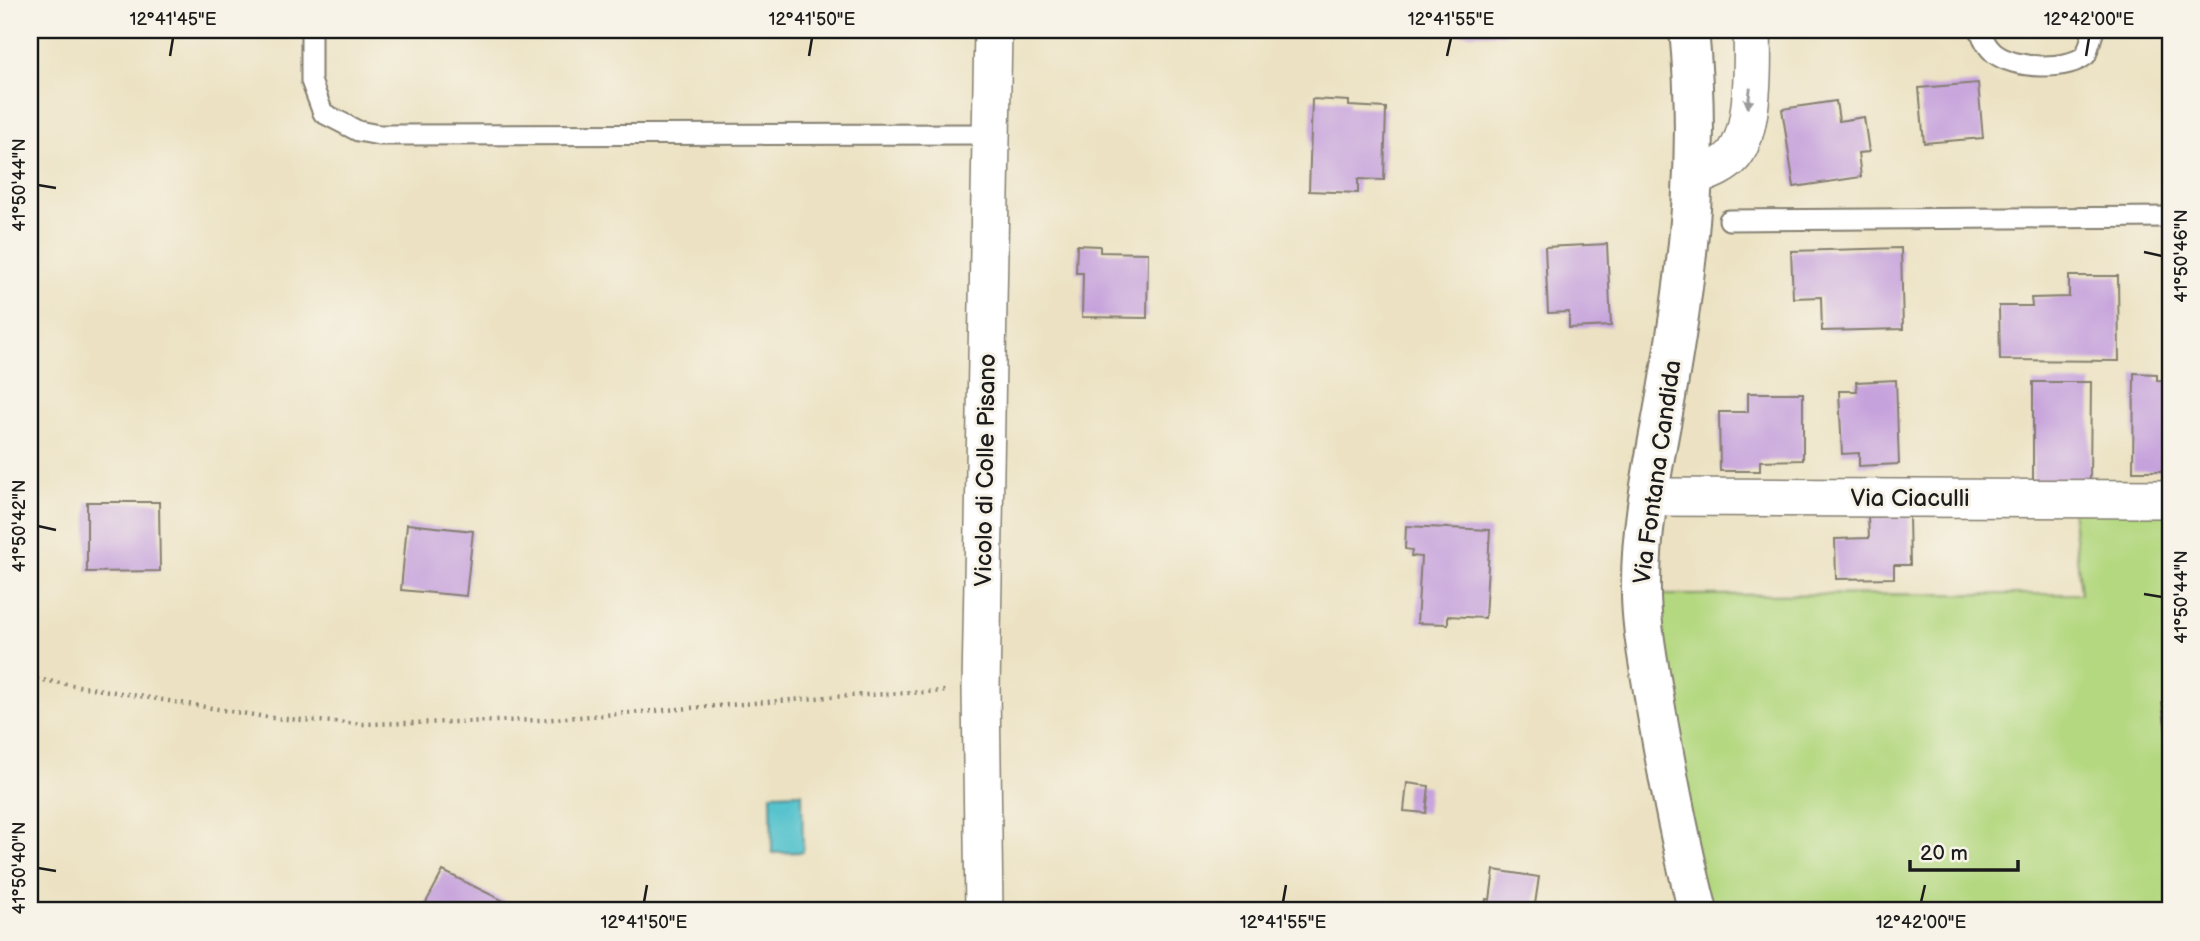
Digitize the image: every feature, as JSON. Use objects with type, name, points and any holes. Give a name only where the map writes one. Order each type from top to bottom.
[{"type":"main road","name":"Via Fontana Candida","points":[[1689,30],[1696,117],[1695,177],[1682,294],[1649,497],[1642,560],[1643,624],[1679,834],[1698,911]]},
{"type":"street","name":"Vicolo di Colle Pisano","points":[[984,911],[981,689],[993,30]]},
{"type":"street","points":[[1695,177],[1725,164],[1739,145],[1749,104],[1752,30]]},
{"type":"street","name":"Via Ciaculli","points":[[1649,497],[2170,499]]},
{"type":"lane","points":[[312,30],[311,81],[323,113],[349,127],[379,135],[991,134]]},
{"type":"lane","points":[[1980,30],[1988,47],[2004,59],[2057,64],[2069,63],[2085,55],[2094,30]]},
{"type":"lane","points":[[1729,220],[2170,217]]},
{"type":"path","points":[[30,678],[272,718],[365,724],[541,720],[829,696],[981,689]]},
{"type":"green space","points":[[2071,498],[2170,499],[2170,911],[1698,911],[1641,595],[2081,594]]},
{"type":"water","points":[[802,793],[803,852],[772,853],[771,794]]},
{"type":"building","points":[[1402,30],[1506,30],[1506,34],[1402,34]]},
{"type":"building","points":[[1978,83],[1983,138],[1924,143],[1919,88]]},
{"type":"building","points":[[1312,99],[1349,101],[1349,106],[1386,108],[1384,180],[1358,179],[1358,193],[1309,191]]},
{"type":"building","points":[[1836,101],[1839,121],[1864,117],[1869,152],[1858,153],[1861,177],[1794,187],[1782,109]]},
{"type":"building","points":[[1607,244],[1611,326],[1569,328],[1569,312],[1548,313],[1545,247]]},
{"type":"building","points":[[1077,245],[1100,246],[1100,252],[1148,253],[1147,318],[1082,317],[1083,273],[1076,273]]},
{"type":"building","points":[[1901,248],[1903,329],[1822,331],[1821,297],[1793,298],[1791,251]]},
{"type":"building","points":[[2069,276],[2118,276],[2119,361],[2000,360],[1999,306],[2032,306],[2031,298],[2069,297]]},
{"type":"building","points":[[2134,373],[2157,374],[2157,380],[2170,381],[2170,471],[2133,471]]},
{"type":"building","points":[[1896,380],[1899,464],[1859,466],[1859,453],[1842,454],[1839,391],[1857,391],[1856,382]]},
{"type":"building","points":[[2033,382],[2091,382],[2090,482],[2033,482]]},
{"type":"building","points":[[1748,393],[1803,393],[1803,460],[1760,461],[1760,471],[1720,471],[1719,412],[1748,412]]},
{"type":"building","points":[[87,502],[159,502],[160,571],[87,572]]},
{"type":"building","points":[[1909,516],[1910,565],[1894,565],[1894,578],[1836,579],[1835,539],[1869,538],[1868,517]]},
{"type":"building","points":[[407,524],[473,531],[466,596],[401,590]]},
{"type":"building","points":[[1406,526],[1490,530],[1485,618],[1448,616],[1448,624],[1417,623],[1421,557],[1411,556],[1412,550],[1405,549]]},
{"type":"building","points":[[2170,702],[2170,741],[2167,741],[2162,703]]},
{"type":"building","points":[[1407,783],[1429,786],[1426,813],[1404,811]]},
{"type":"building","points":[[1494,870],[1539,877],[1534,911],[1484,911],[1486,899],[1490,900]]},
{"type":"building","points":[[443,871],[524,911],[434,911],[424,906]]}]
